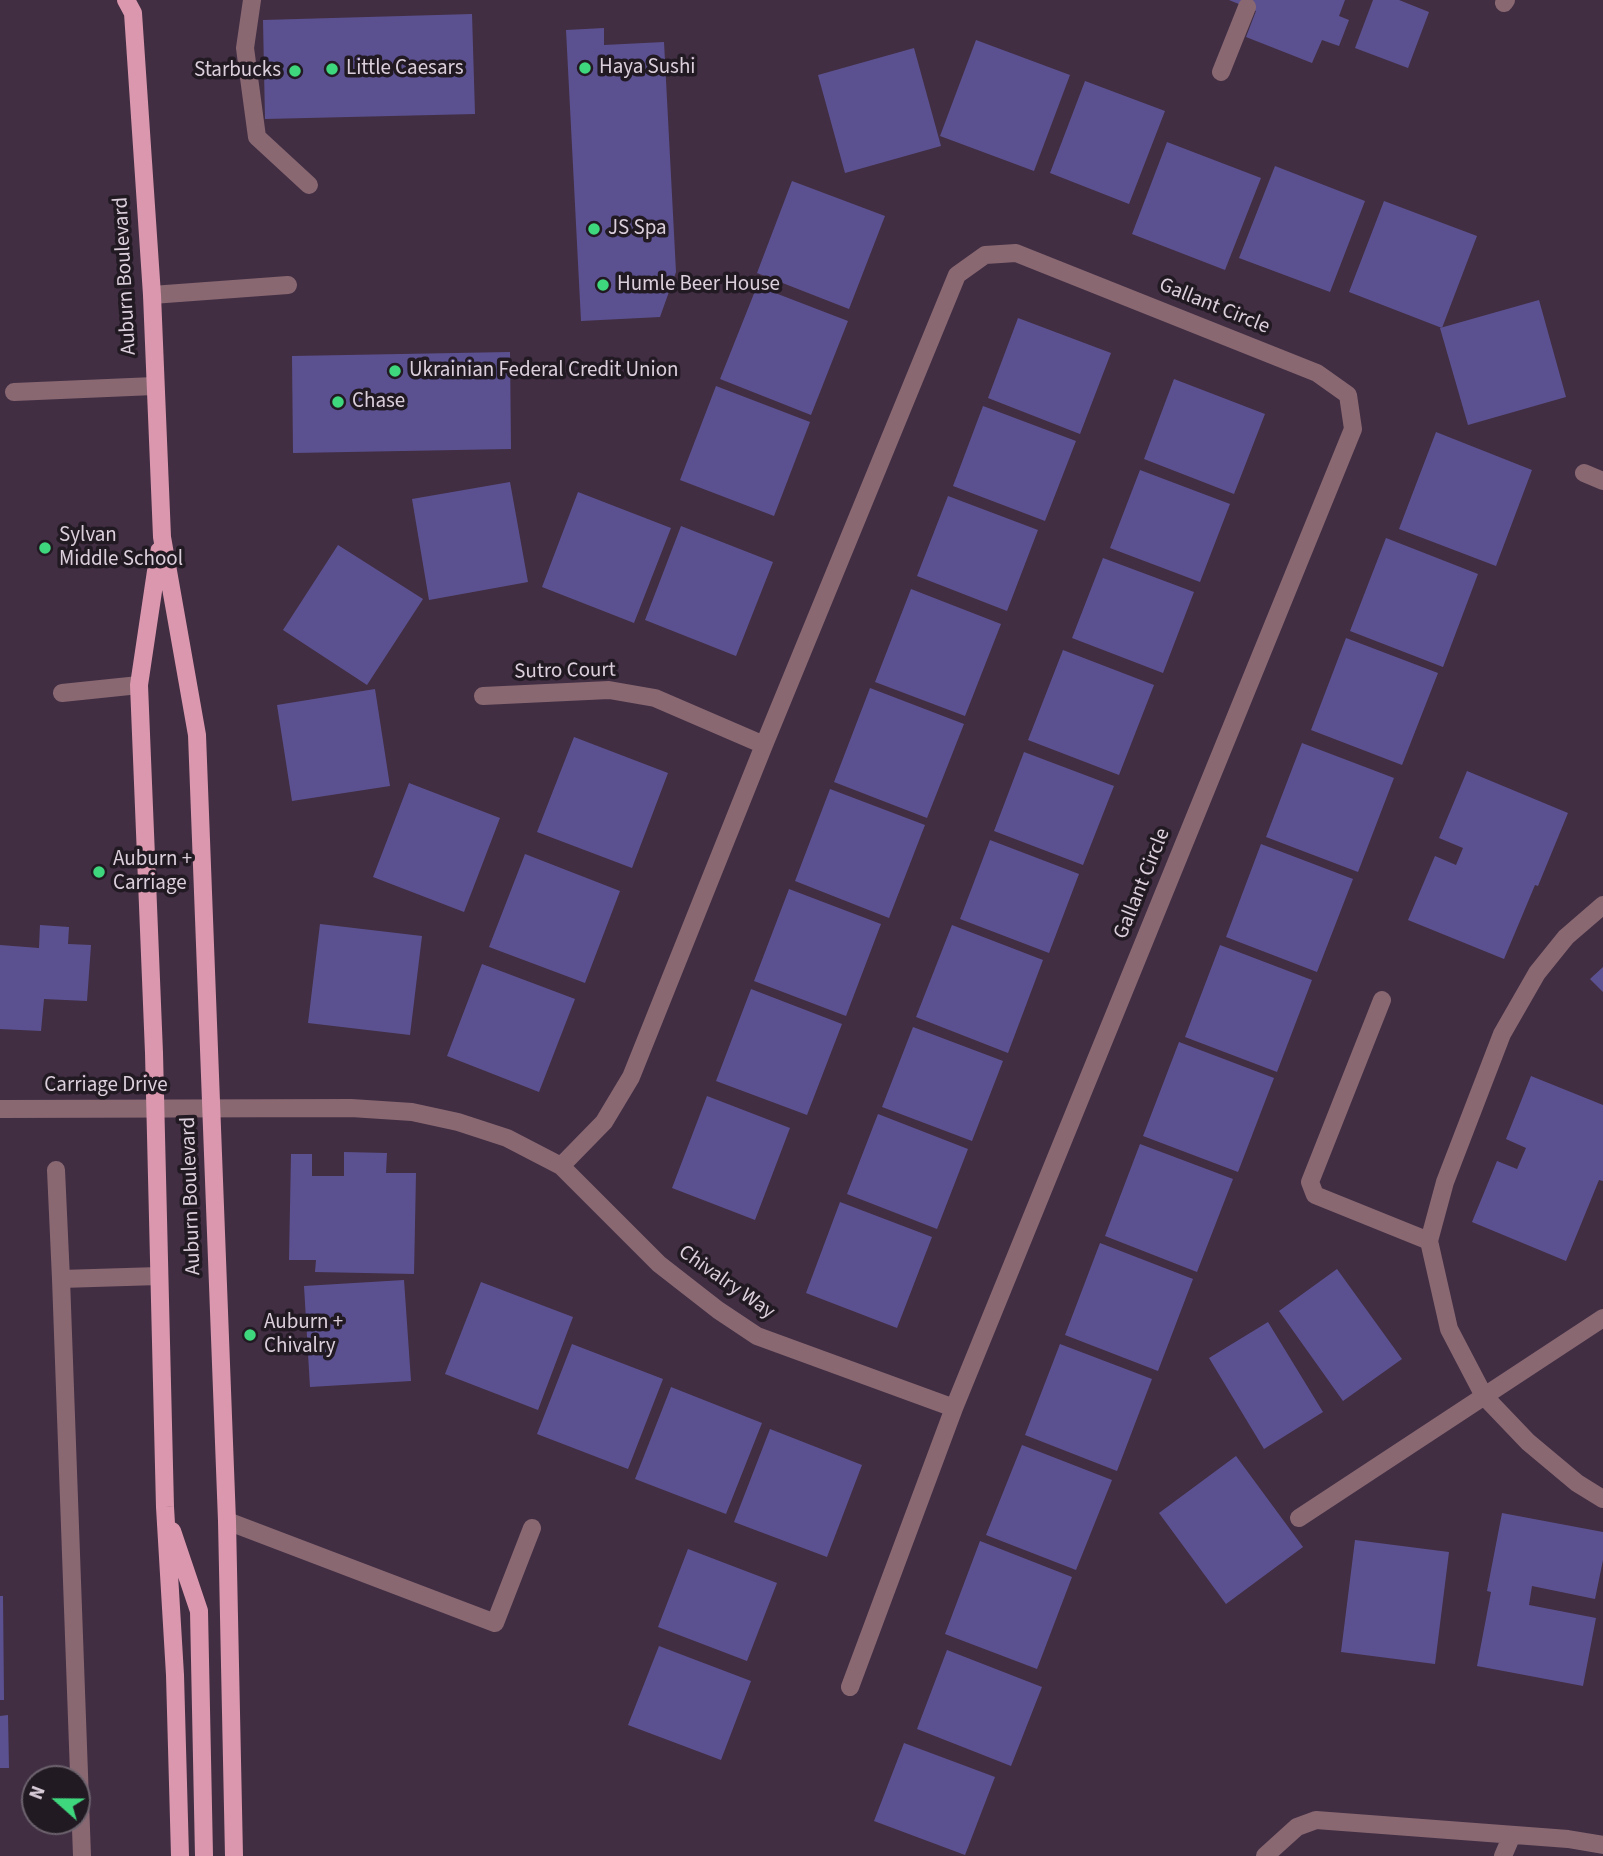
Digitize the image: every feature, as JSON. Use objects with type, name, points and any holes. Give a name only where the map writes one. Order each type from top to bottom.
[{"type":"main road","name":"Auburn Boulevard","points":[[132,4],[152,295],[162,537],[197,735],[227,1521],[234,1856]]},
{"type":"main road","name":"Auburn Boulevard","points":[[162,537],[139,685],[155,1110],[165,1507],[175,1675],[180,1856]]},
{"type":"main road","points":[[165,1507],[199,1611],[204,1856]]},
{"type":"street","points":[[252,0],[245,48],[257,137],[309,185]]},
{"type":"street","points":[[1221,72],[1247,7]]},
{"type":"street","name":"Gallant Circle","points":[[561,1166],[604,1122],[631,1077],[957,275],[985,255],[1016,253],[1317,373],[1348,395],[1353,429],[954,1409]]},
{"type":"street","points":[[152,295],[288,285]]},
{"type":"street","points":[[14,392],[154,386]]},
{"type":"street","points":[[1584,473],[1603,481]]},
{"type":"street","points":[[62,693],[139,685]]},
{"type":"street","name":"Sutro Court","points":[[483,696],[609,690],[655,698],[764,745]]},
{"type":"street","points":[[1603,905],[1566,937],[1537,974],[1502,1034],[1445,1182],[1429,1241],[1448,1329],[1484,1396],[1528,1442],[1577,1483],[1603,1499]]},
{"type":"street","points":[[1382,1000],[1310,1182],[1315,1195],[1429,1241]]},
{"type":"street","name":"Chivalry Way","points":[[212,1110],[351,1108],[412,1112],[458,1122],[507,1138],[561,1166],[659,1264],[718,1310],[757,1336],[954,1409]]},
{"type":"street","name":"Carriage Drive","points":[[0,1109],[212,1110]]},
{"type":"street","points":[[56,1170],[82,1856]]},
{"type":"street","points":[[61,1279],[159,1276]]},
{"type":"street","points":[[1299,1518],[1603,1318]]},
{"type":"street","points":[[850,1687],[954,1409]]},
{"type":"street","points":[[227,1521],[495,1623],[532,1528]]},
{"type":"street","points":[[1265,1856],[1297,1828],[1316,1820],[1569,1839],[1603,1845]]},
{"type":"street","points":[[1503,1856],[1512,1835]]},
{"type":"building","points":[[1229,0],[1345,0],[1339,16],[1349,20],[1339,46],[1322,40],[1312,63],[1246,37],[1256,11]]},
{"type":"building","points":[[1373,0],[1399,0],[1429,12],[1408,68],[1355,48]]},
{"type":"building","points":[[472,14],[475,114],[265,119],[263,20]]},
{"type":"building","points":[[604,28],[604,45],[664,42],[676,272],[660,317],[581,321],[566,30]]},
{"type":"building","points":[[976,40],[1070,75],[1034,171],[940,136]]},
{"type":"building","points":[[914,48],[941,146],[845,173],[818,75]]},
{"type":"building","points":[[1085,81],[1165,111],[1129,204],[1050,173]]},
{"type":"building","points":[[1167,142],[1261,178],[1225,270],[1132,234]]},
{"type":"building","points":[[1275,166],[1365,201],[1330,292],[1239,258]]},
{"type":"building","points":[[792,181],[885,216],[849,309],[757,273]]},
{"type":"building","points":[[1384,201],[1477,236],[1442,328],[1349,292]]},
{"type":"building","points":[[757,286],[848,321],[811,415],[720,379]]},
{"type":"building","points":[[1539,300],[1566,397],[1468,425],[1440,328]]},
{"type":"building","points":[[1018,318],[1111,353],[1080,434],[988,398]]},
{"type":"building","points":[[510,352],[511,449],[293,453],[292,356]]},
{"type":"building","points":[[1174,379],[1265,414],[1234,494],[1144,459]]},
{"type":"building","points":[[716,386],[810,422],[774,516],[680,480]]},
{"type":"building","points":[[983,406],[1076,441],[1045,521],[953,486]]},
{"type":"building","points":[[1436,432],[1532,470],[1496,566],[1399,529]]},
{"type":"building","points":[[1140,470],[1230,504],[1200,582],[1110,548]]},
{"type":"building","points":[[510,482],[528,582],[429,600],[412,499]]},
{"type":"building","points":[[578,492],[671,528],[634,623],[542,587]]},
{"type":"building","points":[[948,496],[1038,530],[1007,611],[917,576]]},
{"type":"building","points":[[681,526],[773,562],[736,656],[645,620]]},
{"type":"building","points":[[1386,538],[1478,574],[1443,667],[1350,631]]},
{"type":"building","points":[[338,545],[423,599],[367,685],[283,630]]},
{"type":"building","points":[[1103,558],[1194,592],[1163,673],[1072,638]]},
{"type":"building","points":[[911,589],[1001,624],[965,716],[875,682]]},
{"type":"building","points":[[1346,638],[1438,673],[1402,765],[1311,730]]},
{"type":"building","points":[[1063,650],[1154,685],[1119,775],[1028,740]]},
{"type":"building","points":[[870,688],[964,724],[927,818],[834,782]]},
{"type":"building","points":[[375,689],[390,786],[292,801],[277,705]]},
{"type":"building","points":[[574,737],[668,773],[632,868],[537,832]]},
{"type":"building","points":[[1302,743],[1394,778],[1358,872],[1266,837]]},
{"type":"building","points":[[1024,752],[1114,786],[1083,865],[994,831]]},
{"type":"building","points":[[1467,771],[1568,813],[1504,959],[1408,920],[1435,856],[1456,865],[1463,848],[1439,838]]},
{"type":"building","points":[[409,783],[500,818],[464,912],[373,877]]},
{"type":"building","points":[[830,789],[925,825],[889,918],[795,881]]},
{"type":"building","points":[[990,840],[1079,874],[1049,953],[960,919]]},
{"type":"building","points":[[1261,844],[1353,879],[1317,972],[1226,937]]},
{"type":"building","points":[[525,854],[620,891],[585,983],[489,947]]},
{"type":"building","points":[[789,889],[881,924],[846,1016],[754,981]]},
{"type":"building","points":[[320,924],[422,936],[410,1035],[308,1023]]},
{"type":"building","points":[[40,925],[69,927],[68,944],[91,945],[87,1001],[44,999],[41,1031],[0,1029],[0,945],[39,948]]},
{"type":"building","points":[[952,925],[1043,960],[1008,1053],[916,1017]]},
{"type":"building","points":[[1220,945],[1312,980],[1277,1072],[1185,1037]]},
{"type":"building","points":[[482,964],[575,999],[539,1092],[447,1056]]},
{"type":"building","points":[[1603,967],[1603,992],[1590,979]]},
{"type":"building","points":[[751,989],[842,1024],[807,1115],[716,1081]]},
{"type":"building","points":[[913,1027],[1003,1061],[972,1141],[882,1107]]},
{"type":"building","points":[[1179,1042],[1274,1078],[1238,1172],[1143,1136]]},
{"type":"building","points":[[1531,1076],[1603,1105],[1603,1181],[1599,1180],[1566,1261],[1472,1222],[1497,1161],[1517,1169],[1526,1148],[1506,1139]]},
{"type":"building","points":[[707,1096],[790,1128],[755,1220],[672,1188]]},
{"type":"building","points":[[878,1114],[968,1149],[937,1229],[847,1194]]},
{"type":"building","points":[[1140,1144],[1233,1179],[1197,1272],[1105,1236]]},
{"type":"building","points":[[344,1152],[387,1153],[386,1173],[416,1173],[414,1274],[315,1272],[316,1260],[289,1260],[291,1154],[312,1154],[312,1176],[344,1176]]},
{"type":"building","points":[[840,1202],[932,1237],[897,1328],[806,1293]]},
{"type":"building","points":[[1100,1243],[1193,1279],[1158,1371],[1065,1335]]},
{"type":"building","points":[[1337,1269],[1402,1359],[1343,1401],[1279,1311]]},
{"type":"building","points":[[404,1280],[411,1381],[310,1387],[304,1286]]},
{"type":"building","points":[[481,1282],[573,1317],[538,1410],[445,1374]]},
{"type":"building","points":[[1268,1322],[1323,1412],[1264,1449],[1209,1358]]},
{"type":"building","points":[[572,1344],[663,1379],[628,1469],[537,1434]]},
{"type":"building","points":[[1060,1344],[1152,1379],[1117,1471],[1025,1435]]},
{"type":"building","points":[[671,1387],[762,1423],[726,1514],[635,1479]]},
{"type":"building","points":[[770,1429],[862,1465],[827,1557],[734,1522]]},
{"type":"building","points":[[1022,1445],[1112,1480],[1076,1570],[986,1535]]},
{"type":"building","points":[[1236,1456],[1303,1547],[1226,1604],[1159,1513]]},
{"type":"building","points":[[1502,1513],[1603,1532],[1603,1560],[1595,1599],[1532,1586],[1529,1605],[1596,1618],[1583,1686],[1477,1666],[1491,1592],[1487,1591]]},
{"type":"building","points":[[1355,1540],[1449,1552],[1435,1664],[1341,1652]]},
{"type":"building","points":[[980,1541],[1072,1577],[1037,1669],[945,1634]]},
{"type":"building","points":[[688,1549],[777,1583],[747,1661],[658,1627]]},
{"type":"building","points":[[0,1596],[3,1596],[4,1700],[0,1700]]},
{"type":"building","points":[[659,1646],[751,1681],[721,1760],[628,1725]]},
{"type":"building","points":[[947,1650],[1042,1687],[1011,1766],[917,1729]]},
{"type":"building","points":[[8,1715],[9,1768],[0,1768],[0,1716]]},
{"type":"building","points":[[904,1743],[995,1777],[965,1855],[874,1821]]},
{"type":"place","name":"Haya Sushi","points":[[585,68]]},
{"type":"place","name":"Little Caesars","points":[[332,69]]},
{"type":"place","name":"Starbucks","points":[[295,71]]},
{"type":"place","name":"JS Spa","points":[[594,229]]},
{"type":"place","name":"Humle Beer House","points":[[603,285]]},
{"type":"place","name":"Ukrainian Federal Credit Union","points":[[395,371]]},
{"type":"place","name":"Chase","points":[[338,402]]},
{"type":"place","name":"Sylvan Middle School","points":[[45,548]]},
{"type":"place","name":"Auburn + Carriage","points":[[99,872]]},
{"type":"place","name":"Auburn + Chivalry","points":[[250,1335]]}]
